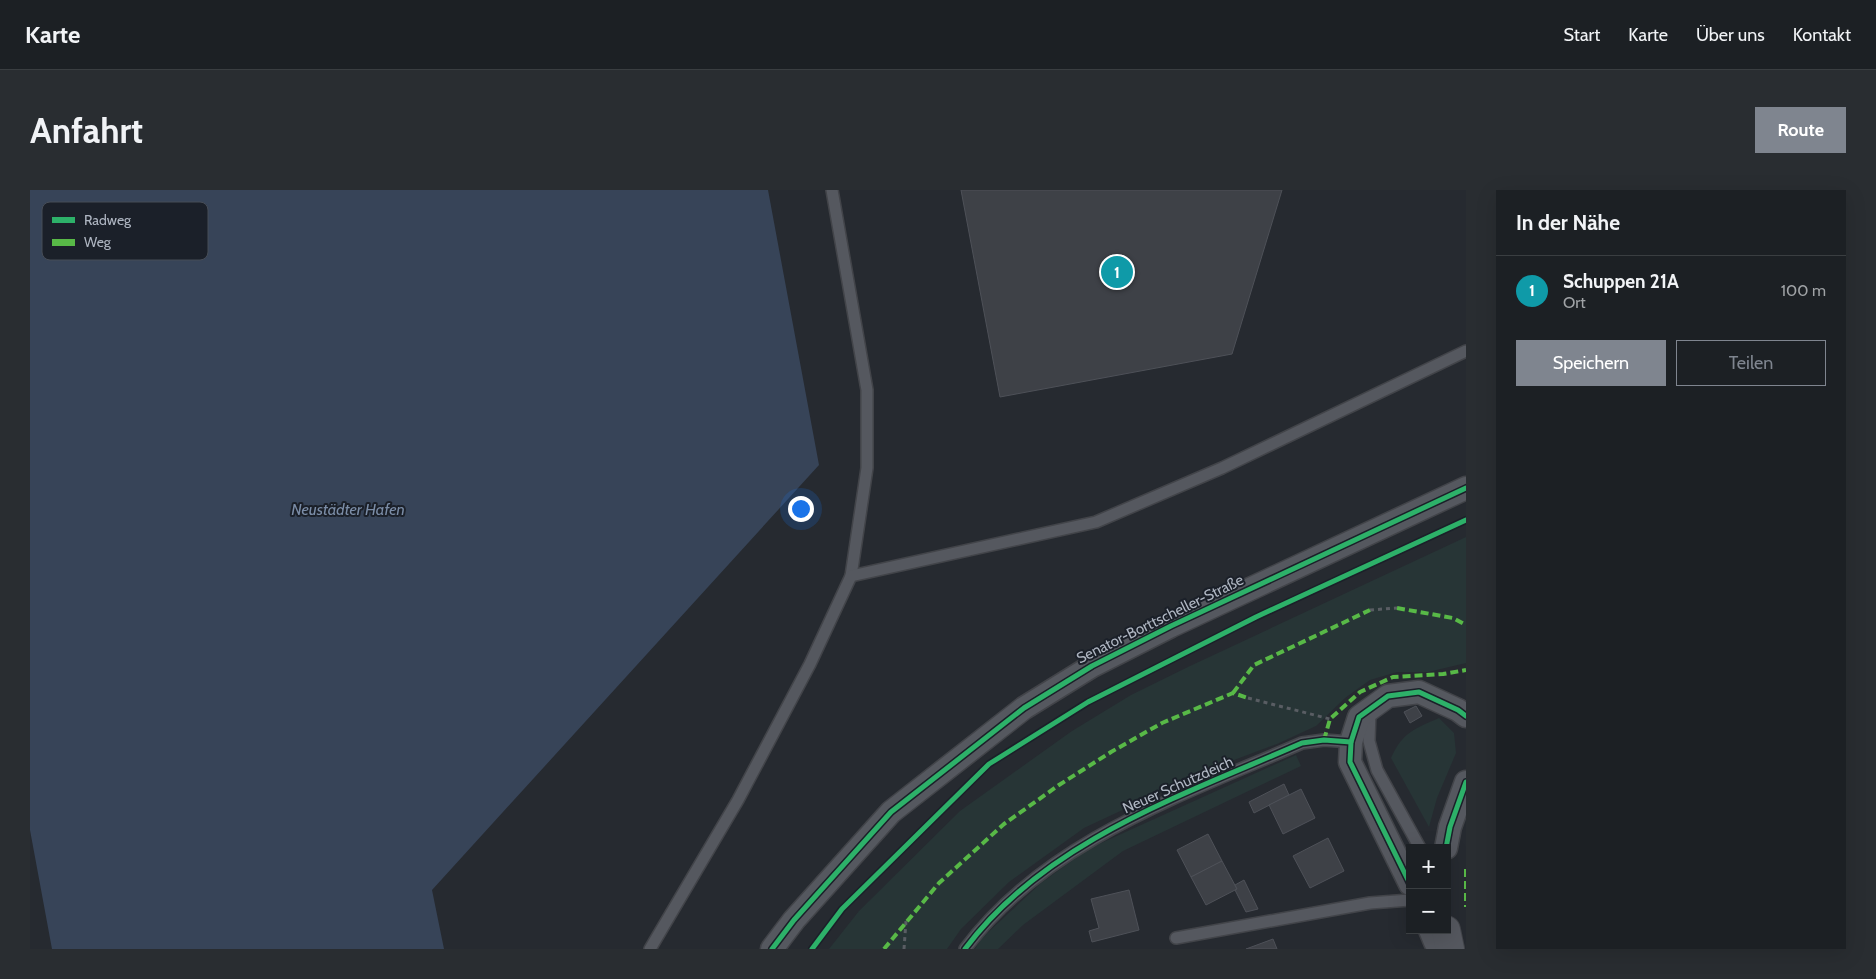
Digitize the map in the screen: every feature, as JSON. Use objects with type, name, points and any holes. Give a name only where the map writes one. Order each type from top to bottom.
[{"type":"street","name":"Senator-Borttscheller-Straße","points":[[772,949],[794,920],[891,812],[1024,708],[1092,666],[1171,626],[1466,488]]},
{"type":"street","points":[[1406,876],[1350,762],[1351,742],[1359,717],[1388,696],[1419,692],[1458,710],[1466,716]]},
{"type":"street","points":[[1447,844],[1450,827],[1466,782]]},
{"type":"street","points":[[1432,934],[1440,949]]},
{"type":"street","points":[[1447,934],[1450,949]]},
{"type":"lane","points":[[650,949],[738,800],[810,664],[851,576],[867,468],[867,390],[832,190]]},
{"type":"lane","points":[[851,576],[1096,522],[1214,472],[1466,351]]},
{"type":"lane","points":[[1370,709],[1370,741],[1377,770],[1418,844]]},
{"type":"lane","name":"Neuer Schutzdeich","points":[[965,949],[977,932],[1029,882],[1080,846],[1136,816],[1302,743],[1324,740],[1351,742]]},
{"type":"lane","points":[[1176,938],[1370,903],[1406,900]]},
{"type":"path","points":[[1370,610],[1398,608]]},
{"type":"path","points":[[1248,698],[1330,719]]},
{"type":"path","points":[[904,949],[906,921]]},
{"type":"shaded area","points":[[1466,537],[1466,663],[1428,672],[1397,672],[1370,680],[1345,698],[1316,726],[1277,744],[1210,769],[1084,828],[1009,882],[961,929],[947,949],[829,949],[859,911],[960,811],[1072,731],[1131,695]]},
{"type":"shaded area","points":[[1439,718],[1454,733],[1456,753],[1437,798],[1429,827],[1391,758],[1400,742],[1410,732]]},
{"type":"shaded area","points":[[1296,755],[1301,766],[1123,851],[1023,925],[998,949],[975,949],[982,938],[1041,883],[1088,849]]},
{"type":"water","name":"Neustädter Hafen","points":[[30,190],[768,190],[819,465],[432,890],[444,949],[52,949],[30,830]]},
{"type":"building","points":[[961,190],[1282,190],[1232,354],[1000,397]]},
{"type":"building","points":[[1416,706],[1422,716],[1410,723],[1404,712]]},
{"type":"building","points":[[1284,784],[1289,795],[1254,813],[1249,802]]},
{"type":"building","points":[[1301,789],[1315,818],[1283,834],[1269,805]]},
{"type":"building","points":[[1208,834],[1222,861],[1191,877],[1177,850]]},
{"type":"building","points":[[1328,838],[1344,871],[1310,888],[1293,856]]},
{"type":"building","points":[[1222,861],[1237,889],[1206,905],[1191,877]]},
{"type":"building","points":[[1244,880],[1258,909],[1246,912],[1235,890],[1237,889],[1235,885]]},
{"type":"building","points":[[1129,890],[1139,930],[1092,942],[1089,931],[1099,928],[1091,899]]},
{"type":"building","points":[[1273,939],[1277,949],[1246,949]]},
{"type":"marked path","points":[[1397,608],[1453,618],[1466,625]]},
{"type":"marked path","points":[[1233,693],[1254,665],[1370,610]]},
{"type":"marked path","points":[[1324,740],[1330,719],[1360,692],[1393,677],[1443,674],[1466,670]]},
{"type":"marked path","points":[[884,949],[939,883],[1004,824],[1059,785],[1162,723],[1233,693],[1248,698]]},
{"type":"marked path","points":[[1466,869],[1466,907]]},
{"type":"cycle path","points":[[772,949],[794,920],[891,812],[1024,708],[1092,666],[1171,626],[1466,488]]},
{"type":"cycle path","points":[[812,949],[842,909],[989,764],[1088,702],[1256,617],[1466,520]]},
{"type":"cycle path","points":[[1406,876],[1350,762],[1351,742],[1359,717],[1388,696],[1419,692],[1458,710],[1466,716]]},
{"type":"cycle path","points":[[965,949],[998,911],[1035,879],[1075,850],[1119,825],[1210,782],[1302,743],[1324,740],[1351,742]]},
{"type":"cycle path","points":[[1447,844],[1450,827],[1466,782]]},
{"type":"place","name":"Schuppen 21A","points":[[1117,272]]}]
